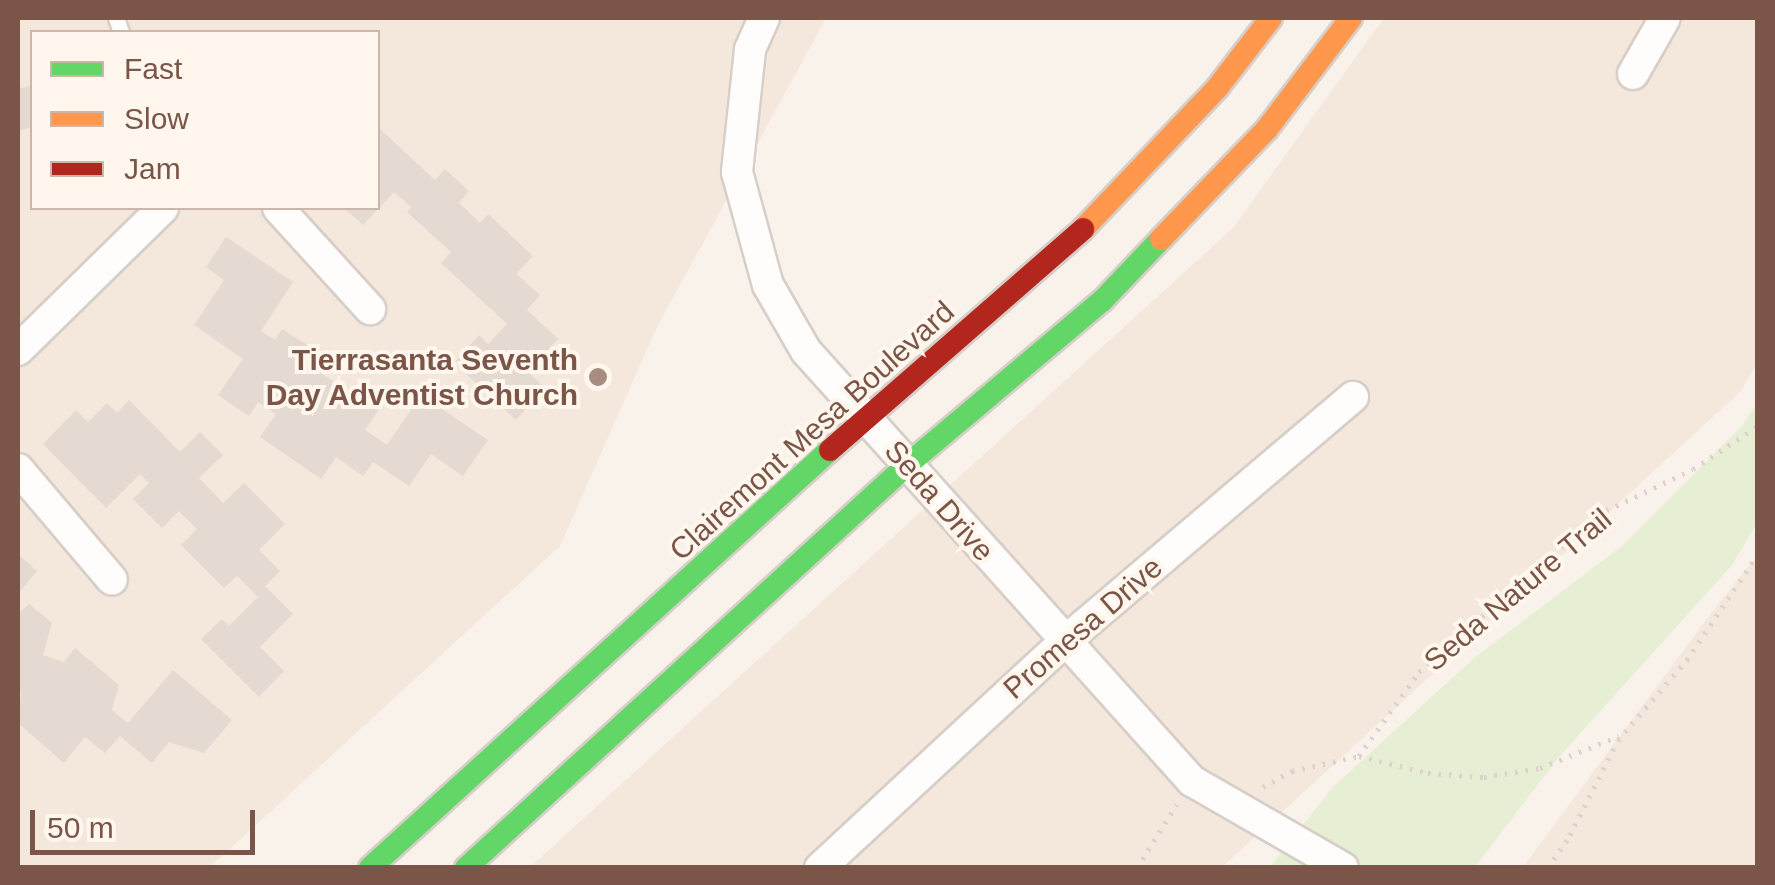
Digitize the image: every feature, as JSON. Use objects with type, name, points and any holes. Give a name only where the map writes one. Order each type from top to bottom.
[{"type":"street","name":"Seda Drive","points":[[764,18],[750,50],[737,172],[768,286],[806,350],[1064,642],[1192,780],[1343,868]]},
{"type":"street","name":"Clairemont Mesa Boulevard","points":[[370,868],[538,720],[866,418],[1058,255],[1218,87],[1271,18]]},
{"type":"street","points":[[466,868],[907,464],[1102,300],[1266,128],[1351,18]]},
{"type":"street","points":[[1633,74],[1665,18]]},
{"type":"street","points":[[18,350],[160,210]]},
{"type":"street","points":[[280,210],[370,309]]},
{"type":"street","name":"Promesa Drive","points":[[820,868],[1064,642],[1353,396]]},
{"type":"street","points":[[18,469],[112,580]]},
{"type":"path","name":"Seda Nature Trail","points":[[1360,756],[1419,672],[1597,516],[1693,469],[1758,426]]},
{"type":"path","points":[[1548,868],[1570,835],[1622,734],[1688,660],[1758,554]]},
{"type":"path","points":[[1233,804],[1292,771],[1360,756],[1428,773],[1484,776],[1540,768],[1622,734]]},
{"type":"path","points":[[1137,868],[1192,780]]},
{"type":"shaded area","points":[[18,18],[826,18],[657,327],[560,546],[210,867],[18,867]]},
{"type":"shaded area","points":[[1384,18],[1757,18],[1757,364],[1740,392],[1222,867],[529,868],[1233,228]]},
{"type":"shaded area","points":[[1757,556],[1757,867],[1523,867],[1712,612]]},
{"type":"green space","points":[[1757,403],[1757,523],[1732,565],[1558,758],[1475,867],[1269,868],[1333,787],[1473,659],[1622,546],[1741,427]]},
{"type":"building","points":[[30,86],[30,128],[18,131],[18,89]]},
{"type":"building","points":[[380,129],[435,180],[445,169],[469,191],[459,203],[480,223],[488,214],[533,256],[516,274],[540,295],[527,310],[558,339],[528,372],[545,388],[516,420],[454,363],[479,335],[488,344],[507,324],[441,263],[451,252],[407,212],[411,207],[394,192],[380,207]]},
{"type":"building","points":[[346,210],[377,210],[363,225]]},
{"type":"building","points":[[226,237],[293,282],[261,331],[275,340],[282,329],[309,346],[300,359],[378,411],[365,430],[387,445],[421,395],[488,440],[463,476],[431,454],[409,486],[373,462],[363,476],[336,457],[321,479],[260,437],[276,414],[258,402],[249,416],[218,395],[243,359],[194,325],[224,280],[206,267]]},
{"type":"building","points":[[129,400],[180,452],[200,432],[223,455],[199,478],[223,503],[244,483],[285,524],[259,550],[280,571],[265,586],[293,614],[260,647],[284,671],[259,697],[201,639],[222,619],[229,626],[258,597],[237,576],[224,588],[181,545],[197,529],[179,511],[162,528],[133,499],[149,483],[140,474],[106,508],[43,444],[76,410],[88,422],[107,403],[117,413]]},
{"type":"building","points":[[18,554],[37,571],[18,594]]},
{"type":"building","points":[[29,604],[52,623],[43,655],[64,662],[75,648],[119,685],[112,710],[128,723],[173,670],[232,720],[204,753],[169,742],[152,763],[120,736],[105,753],[85,737],[64,763],[18,723],[18,614]]},
{"type":"traffic: fast","points":[[466,868],[907,465],[1102,301],[1161,239]]},
{"type":"traffic: fast","points":[[370,868],[830,450]]},
{"type":"traffic: slow","points":[[1083,229],[1218,87],[1271,18]]},
{"type":"traffic: slow","points":[[1161,239],[1267,129],[1351,18]]},
{"type":"traffic: jam","points":[[830,450],[1083,229]]},
{"type":"place","name":"Tierrasanta Seventh Day Adventist Church","points":[[598,377]]}]
